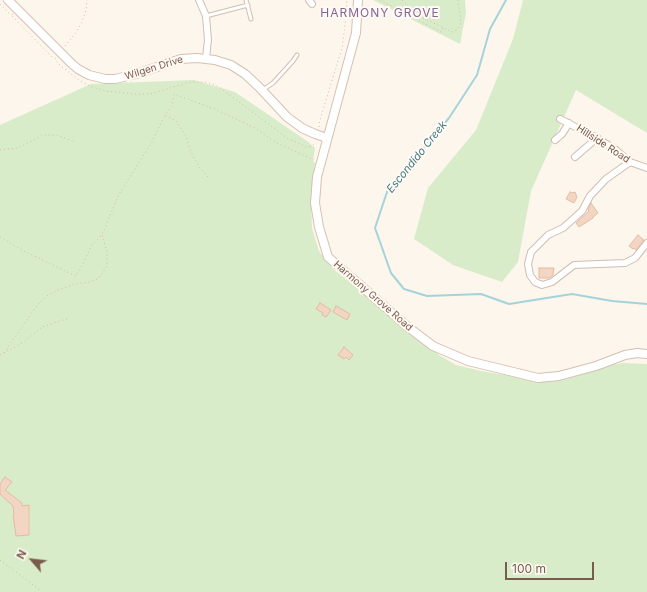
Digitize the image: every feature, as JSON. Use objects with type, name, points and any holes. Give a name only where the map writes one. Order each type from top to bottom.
[{"type":"main road","name":"Wilgen Drive","points":[[8,0],[72,64],[78,69],[94,77],[105,79],[121,78],[182,59],[206,58],[234,67],[245,74],[292,121],[302,128],[327,138]]},
{"type":"main road","name":"Harmony Grove Road","points":[[358,0],[356,33],[317,177],[315,203],[319,227],[328,257],[408,327],[433,346],[468,361],[538,378],[559,376],[596,366],[625,355],[637,353],[647,354]]},
{"type":"street","points":[[199,0],[206,16],[208,34],[206,58]]},
{"type":"street","name":"Hillside Road","points":[[560,119],[597,138],[616,150],[630,162],[647,168]]},
{"type":"street","points":[[555,140],[562,134],[570,123]]},
{"type":"street","points":[[575,157],[597,138]]},
{"type":"street","points":[[630,162],[606,180],[590,196],[582,211],[563,228],[548,235],[531,252],[528,264],[530,275],[535,282],[542,285],[552,282],[574,265],[625,262],[635,258],[647,243]]},
{"type":"lane","points":[[246,0],[251,19]]},
{"type":"lane","points":[[206,16],[248,5]]},
{"type":"lane","points":[[262,90],[273,83],[293,62],[297,55]]},
{"type":"path","points":[[63,48],[75,34],[82,22],[86,10],[87,0]]},
{"type":"path","points":[[319,128],[319,123],[342,48],[347,0]]},
{"type":"path","points":[[380,0],[441,32],[443,28]]},
{"type":"path","points":[[402,0],[415,14],[452,32],[458,29],[460,25],[461,18],[458,0]]},
{"type":"path","points":[[0,4],[77,79],[92,87],[106,91],[150,94],[190,82],[204,82],[213,84],[219,86],[286,138],[307,146],[312,146],[315,144]]},
{"type":"path","points":[[11,16],[14,12]]},
{"type":"path","points":[[55,59],[58,56]]},
{"type":"path","points":[[0,236],[22,250],[76,276],[92,245],[102,235],[118,196],[152,142],[165,114],[172,106],[174,94],[217,110],[255,128],[275,142],[290,150],[321,163]]},
{"type":"path","points":[[165,114],[176,121],[183,131],[190,150],[199,167],[208,177]]},
{"type":"path","points":[[0,150],[18,148],[43,135],[57,135],[75,142]]},
{"type":"path","points":[[4,353],[35,308],[48,295],[74,284],[90,282],[99,278],[107,266],[107,252],[102,235]]},
{"type":"path","points":[[0,355],[24,342],[42,327],[69,318]]},
{"type":"path","points":[[0,560],[41,592]]},
{"type":"green space","points":[[373,0],[465,0],[466,13],[460,44]]},
{"type":"green space","points":[[523,0],[647,0],[647,133],[576,90],[531,191],[518,262],[502,282],[453,265],[414,239],[428,188],[476,130],[513,39]]},
{"type":"green space","points":[[194,80],[235,92],[315,148],[311,199],[312,228],[319,251],[334,270],[439,355],[456,365],[481,371],[547,382],[564,380],[607,366],[623,363],[647,364],[647,592],[0,592],[0,125],[91,84]]},
{"type":"building","points":[[570,192],[575,192],[577,197],[574,203],[566,199]]},
{"type":"building","points":[[591,203],[598,213],[579,227],[576,223],[589,211],[588,210]]},
{"type":"building","points":[[638,235],[644,240],[636,250],[629,246]]},
{"type":"building","points":[[539,268],[554,268],[553,275],[549,278],[539,278]]},
{"type":"building","points":[[320,303],[331,310],[326,317],[322,315],[323,313],[316,309]]},
{"type":"building","points":[[336,306],[350,314],[347,320],[333,312]]},
{"type":"building","points":[[344,347],[353,355],[349,360],[346,357],[344,359],[338,355]]},
{"type":"building","points":[[5,477],[12,482],[5,490],[22,503],[22,506],[29,505],[29,535],[16,536],[13,506],[0,494],[0,484]]},
{"type":"waterway","name":"Escondido Creek","points":[[506,0],[490,29],[477,75],[449,118],[387,192],[375,228],[391,273],[404,289],[427,296],[481,294],[509,304],[572,294],[612,301],[647,304]]},
{"type":"district","name":"HARMONY GROVE","points":[[380,13]]}]
